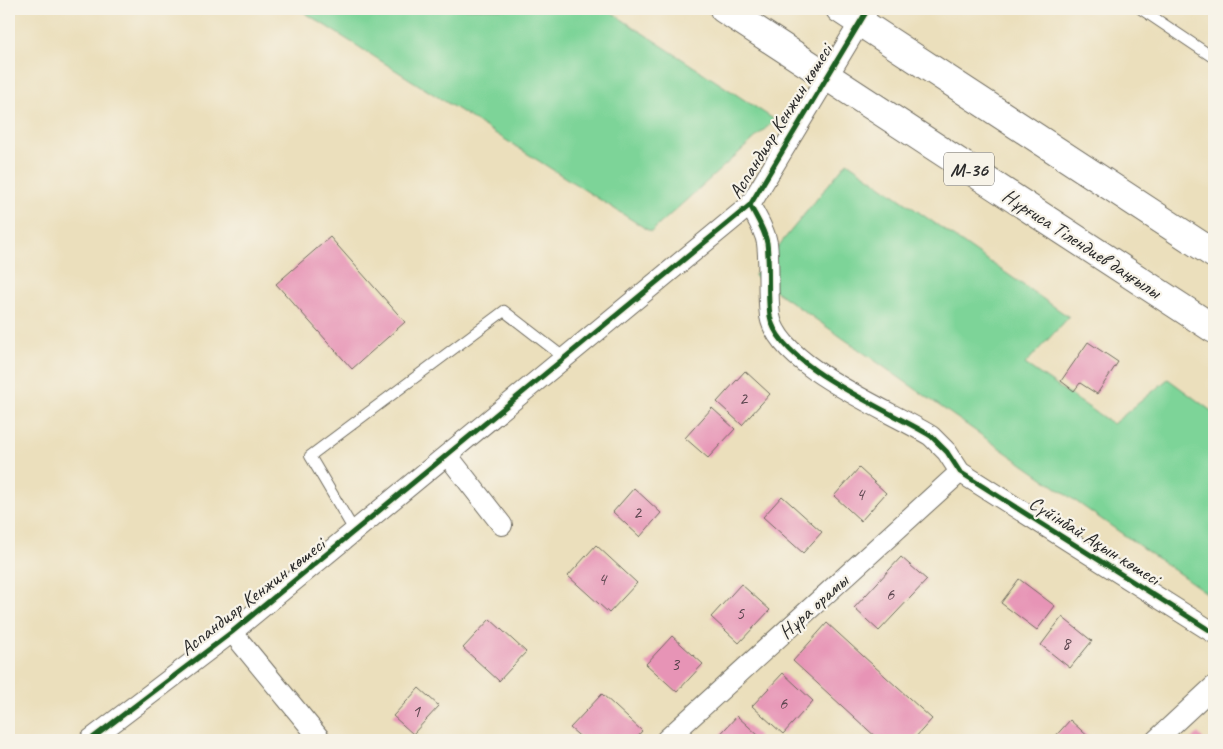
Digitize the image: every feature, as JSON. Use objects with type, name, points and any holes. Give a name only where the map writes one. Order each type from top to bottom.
[{"type":"main road","name":"Нұрғиса Тілендиев даңғылы","points":[[724,9],[1214,329]]},
{"type":"main road","points":[[856,13],[1214,254]]},
{"type":"street","name":"Аспандияр Кенжин көшесі","points":[[90,740],[232,632],[356,532],[750,205],[827,75],[856,13]]},
{"type":"street","points":[[750,205],[767,242],[770,317],[775,332],[785,346],[810,367],[930,436],[947,452],[960,472]]},
{"type":"street","points":[[448,456],[502,525]]},
{"type":"street","name":"Сүйінбай Ақын көшесі","points":[[960,472],[1214,633]]},
{"type":"street","name":"Нұра орамы","points":[[666,740],[960,472]]},
{"type":"street","points":[[232,632],[321,740]]},
{"type":"street","points":[[1156,740],[1214,686]]},
{"type":"lane","points":[[1141,9],[1214,58]]},
{"type":"lane","points":[[356,532],[310,456],[504,311],[566,359]]},
{"type":"green space","points":[[299,9],[606,9],[775,120],[651,232]]},
{"type":"green space","points":[[847,162],[1069,317],[1025,364],[1113,424],[1168,379],[1214,413],[1214,598],[754,276]]},
{"type":"building","points":[[330,237],[405,322],[352,369],[276,284]]},
{"type":"building","points":[[1088,342],[1118,362],[1097,394],[1080,383],[1074,391],[1061,381]]},
{"type":"building","points":[[745,371],[770,394],[742,425],[717,402]]},
{"type":"building","points":[[712,408],[735,429],[708,458],[685,438]]},
{"type":"building","points":[[859,468],[886,493],[861,521],[834,496]]},
{"type":"building","points":[[634,488],[661,513],[640,537],[613,512]]},
{"type":"building","points":[[782,496],[822,532],[803,553],[763,517]]},
{"type":"building","points":[[596,545],[637,583],[609,613],[568,576]]},
{"type":"building","points":[[901,557],[927,580],[879,631],[854,608]]},
{"type":"building","points":[[1019,579],[1055,606],[1037,630],[1001,603]]},
{"type":"building","points":[[741,584],[770,610],[739,643],[711,617]]},
{"type":"building","points":[[1062,617],[1092,641],[1070,668],[1041,645]]},
{"type":"building","points":[[490,619],[526,652],[499,681],[463,648]]},
{"type":"building","points":[[827,623],[932,719],[913,740],[879,740],[793,661]]},
{"type":"building","points":[[672,636],[703,664],[677,692],[646,664]]},
{"type":"building","points":[[783,673],[813,701],[783,734],[752,706]]},
{"type":"building","points":[[419,688],[439,706],[413,734],[393,716]]},
{"type":"building","points":[[602,694],[642,731],[634,740],[584,740],[570,728]]},
{"type":"building","points":[[737,716],[759,736],[755,740],[715,740]]},
{"type":"building","points":[[1070,720],[1092,740],[1052,740]]},
{"type":"building","points":[[1198,733],[1204,740],[1190,740]]},
{"type":"cycle path","points":[[90,740],[232,632],[750,205],[868,9]]},
{"type":"cycle path","points":[[750,205],[762,228],[767,243],[770,316],[777,334],[793,352],[813,369],[838,385],[931,436],[947,452],[960,472],[1214,633]]}]
